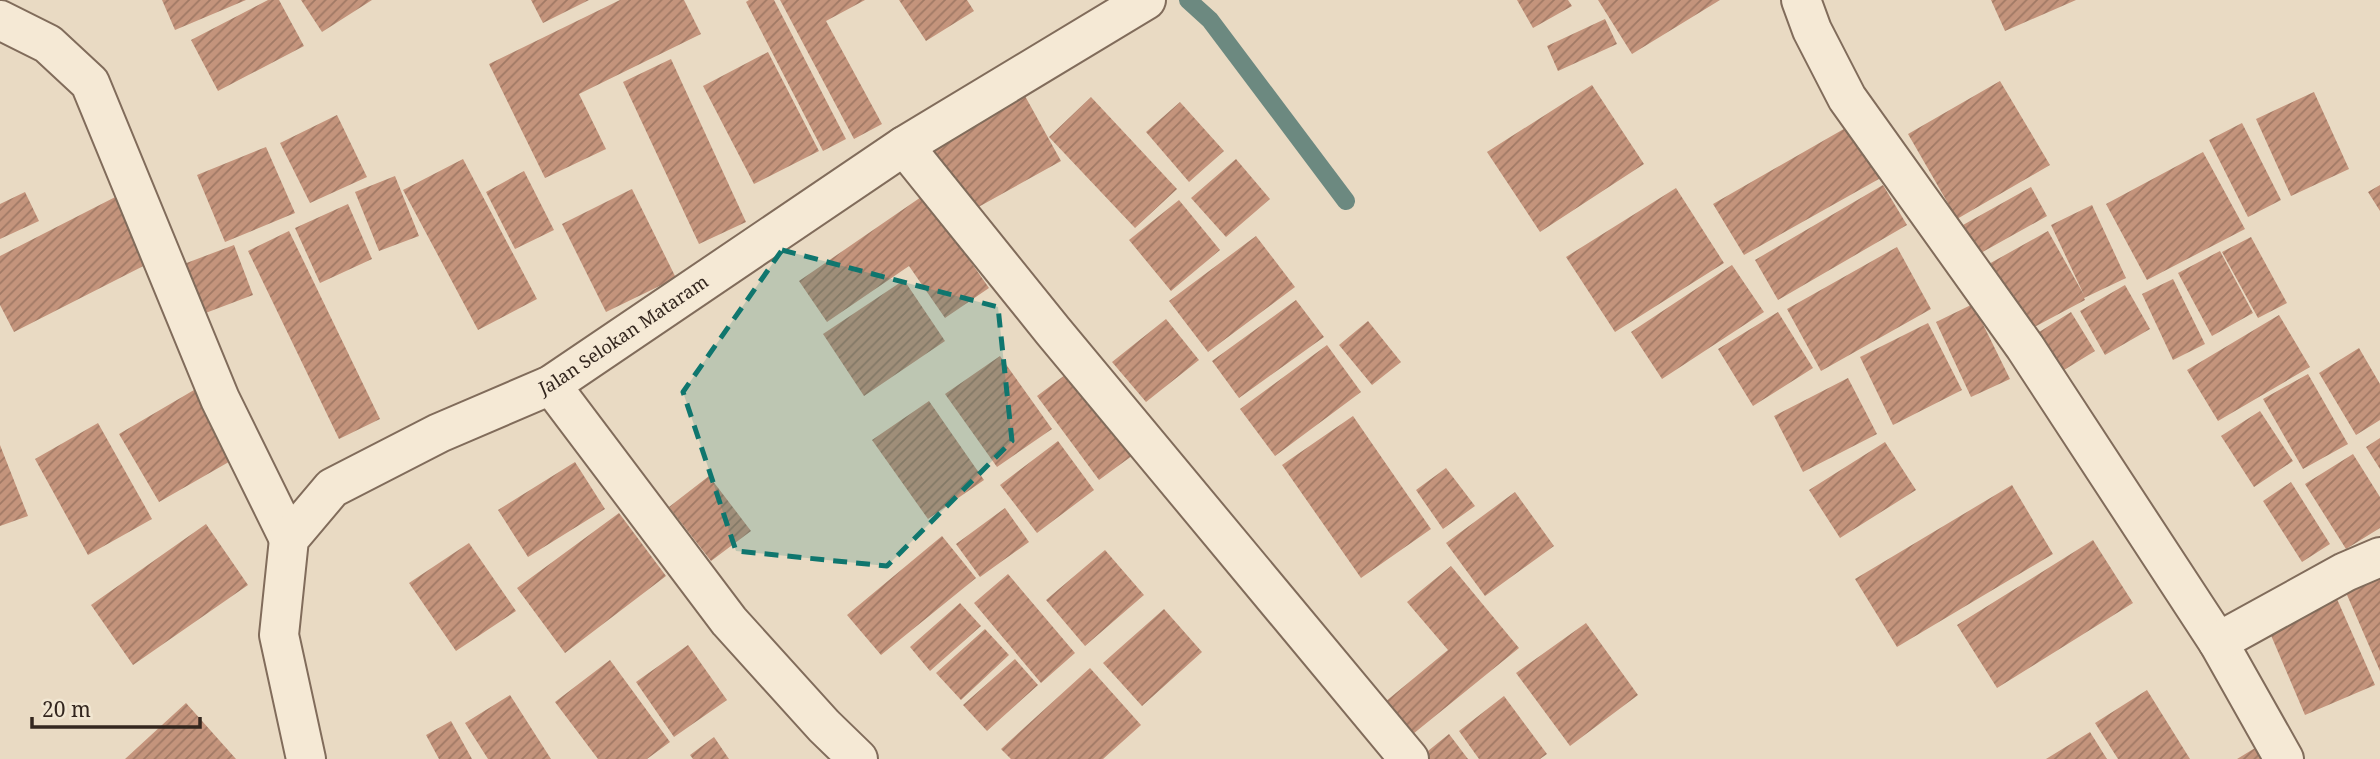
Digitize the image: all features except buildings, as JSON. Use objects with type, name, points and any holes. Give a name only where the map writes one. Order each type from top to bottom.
[{"type":"street","name":"Jalan Selokan Mataram","points":[[289,539],[332,488],[439,433],[551,385],[904,146],[1146,0]]},
{"type":"street","points":[[1801,0],[1812,30],[1847,98],[2025,347],[2218,642],[2284,759]]},
{"type":"street","points":[[0,20],[48,44],[90,83],[220,399],[289,539],[279,635],[306,759]]},
{"type":"street","points":[[904,146],[1053,331],[1409,759]]},
{"type":"street","points":[[551,385],[729,621],[824,726],[858,759]]},
{"type":"street","points":[[2218,642],[2344,572],[2380,557]]},
{"type":"highlighted area","points":[[782,250],[998,307],[1012,441],[887,566],[736,551],[683,392]]},
{"type":"waterway","points":[[1188,0],[1210,20],[1346,201]]}]
